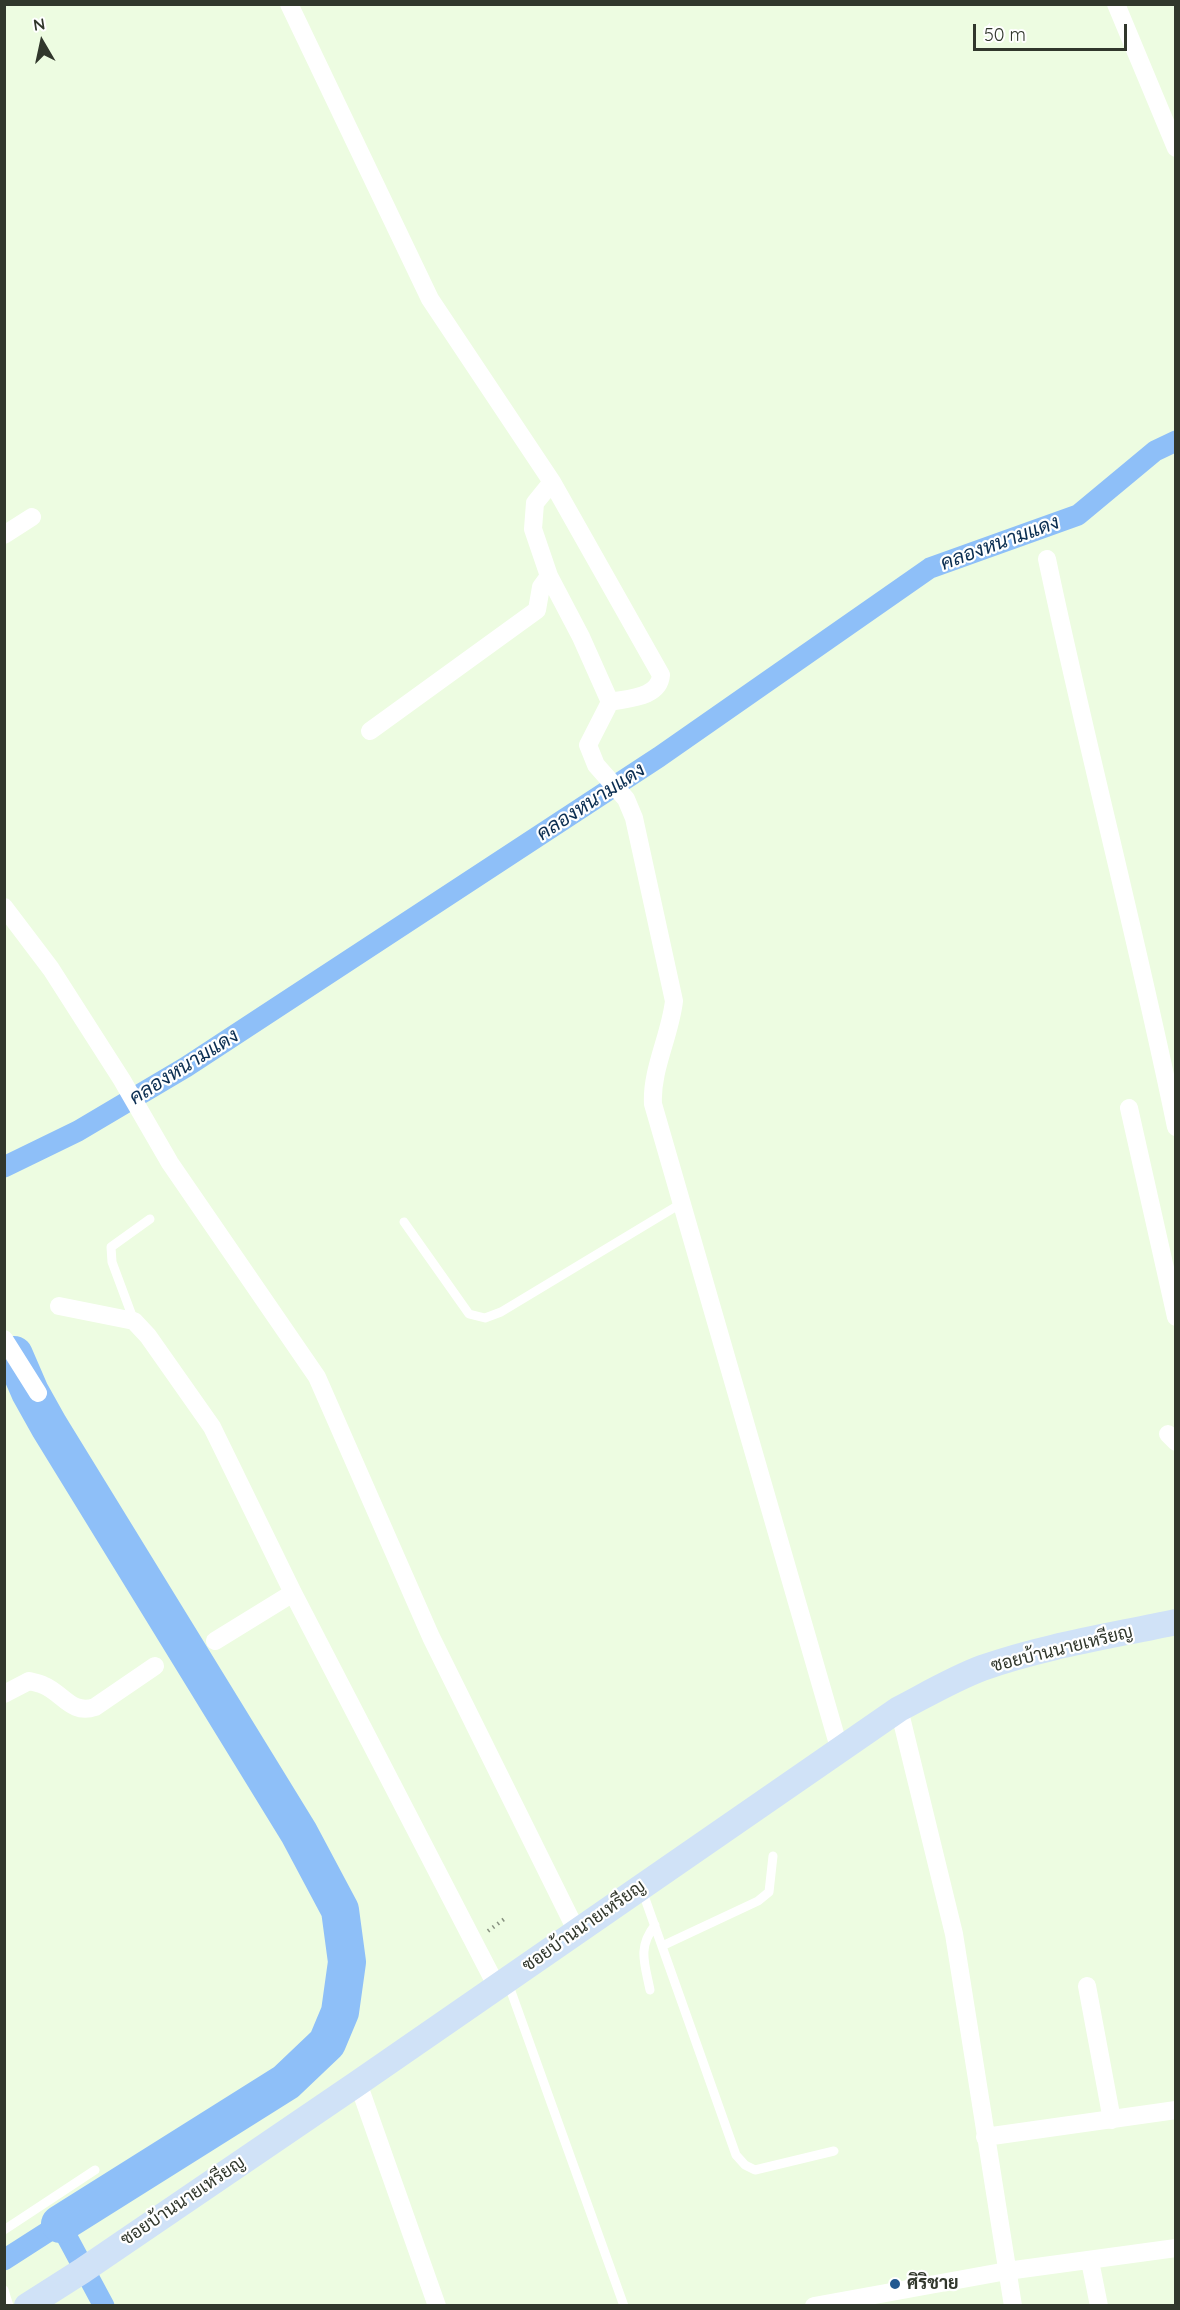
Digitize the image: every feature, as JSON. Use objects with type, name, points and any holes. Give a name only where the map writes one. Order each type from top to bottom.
[{"type":"street","points":[[289,4],[430,299],[552,482],[661,675],[660,684],[653,692],[610,702],[588,745],[596,765],[626,800],[634,818],[674,1002],[672,1019],[652,1088],[653,1104],[840,1751]]},
{"type":"street","points":[[1116,4],[1176,148]]},
{"type":"street","points":[[552,482],[535,503],[533,529],[549,576],[610,702]]},
{"type":"street","points":[[4,535],[32,517]]},
{"type":"street","points":[[1047,559],[1176,1127]]},
{"type":"street","points":[[370,731],[537,610],[541,587],[549,576]]},
{"type":"street","points":[[4,907],[51,969],[122,1080],[170,1163],[317,1377],[431,1637],[577,1932]]},
{"type":"street","points":[[1129,1108],[1176,1317]]},
{"type":"street","points":[[59,1306],[134,1321],[148,1336],[212,1427],[293,1593],[502,1983]]},
{"type":"street","points":[[4,1339],[38,1393]]},
{"type":"street","points":[[215,1641],[293,1593]]},
{"type":"street","name":"ซอยบ้านนายเหรียญ","points":[[27,2306],[358,2083],[899,1709],[944,1685],[1017,1657],[1176,1622]]},
{"type":"street","points":[[4,1694],[29,1681],[44,1685],[78,1709],[85,1711],[95,1707],[155,1666]]},
{"type":"street","points":[[899,1709],[954,1934],[1013,2306]]},
{"type":"street","points":[[1087,1986],[1112,2120]]},
{"type":"street","points":[[358,2083],[437,2306]]},
{"type":"street","points":[[985,2137],[1176,2110]]},
{"type":"street","points":[[814,2306],[871,2301],[1007,2271],[1176,2248]]},
{"type":"street","points":[[1090,2261],[1099,2306]]},
{"type":"lane","points":[[404,1222],[469,1314],[485,1318],[501,1312],[681,1203]]},
{"type":"lane","points":[[134,1321],[112,1262],[111,1247],[150,1219]]},
{"type":"lane","points":[[662,1946],[758,1902],[769,1892],[773,1856]]},
{"type":"lane","points":[[642,1887],[736,2155],[745,2165],[755,2170],[834,2151]]},
{"type":"lane","points":[[650,1990],[643,1943],[655,1925]]},
{"type":"lane","points":[[502,1983],[624,2306]]},
{"type":"lane","points":[[4,2230],[95,2170]]},
{"type":"lane","points":[[4,2290],[9,2306]]},
{"type":"waterway","name":"คลองหนามแดง","points":[[4,1167],[78,1131],[186,1067],[659,757],[930,568],[1078,515],[1155,451],[1176,441]]},
{"type":"waterway","points":[[14,1355],[30,1392],[49,1426],[299,1833],[340,1910],[347,1962],[340,2012],[327,2043],[286,2082],[60,2224]]},
{"type":"waterway","points":[[4,2260],[60,2224],[104,2306]]},
{"type":"place","name":"ศิริชาย","points":[[895,2284]]}]
